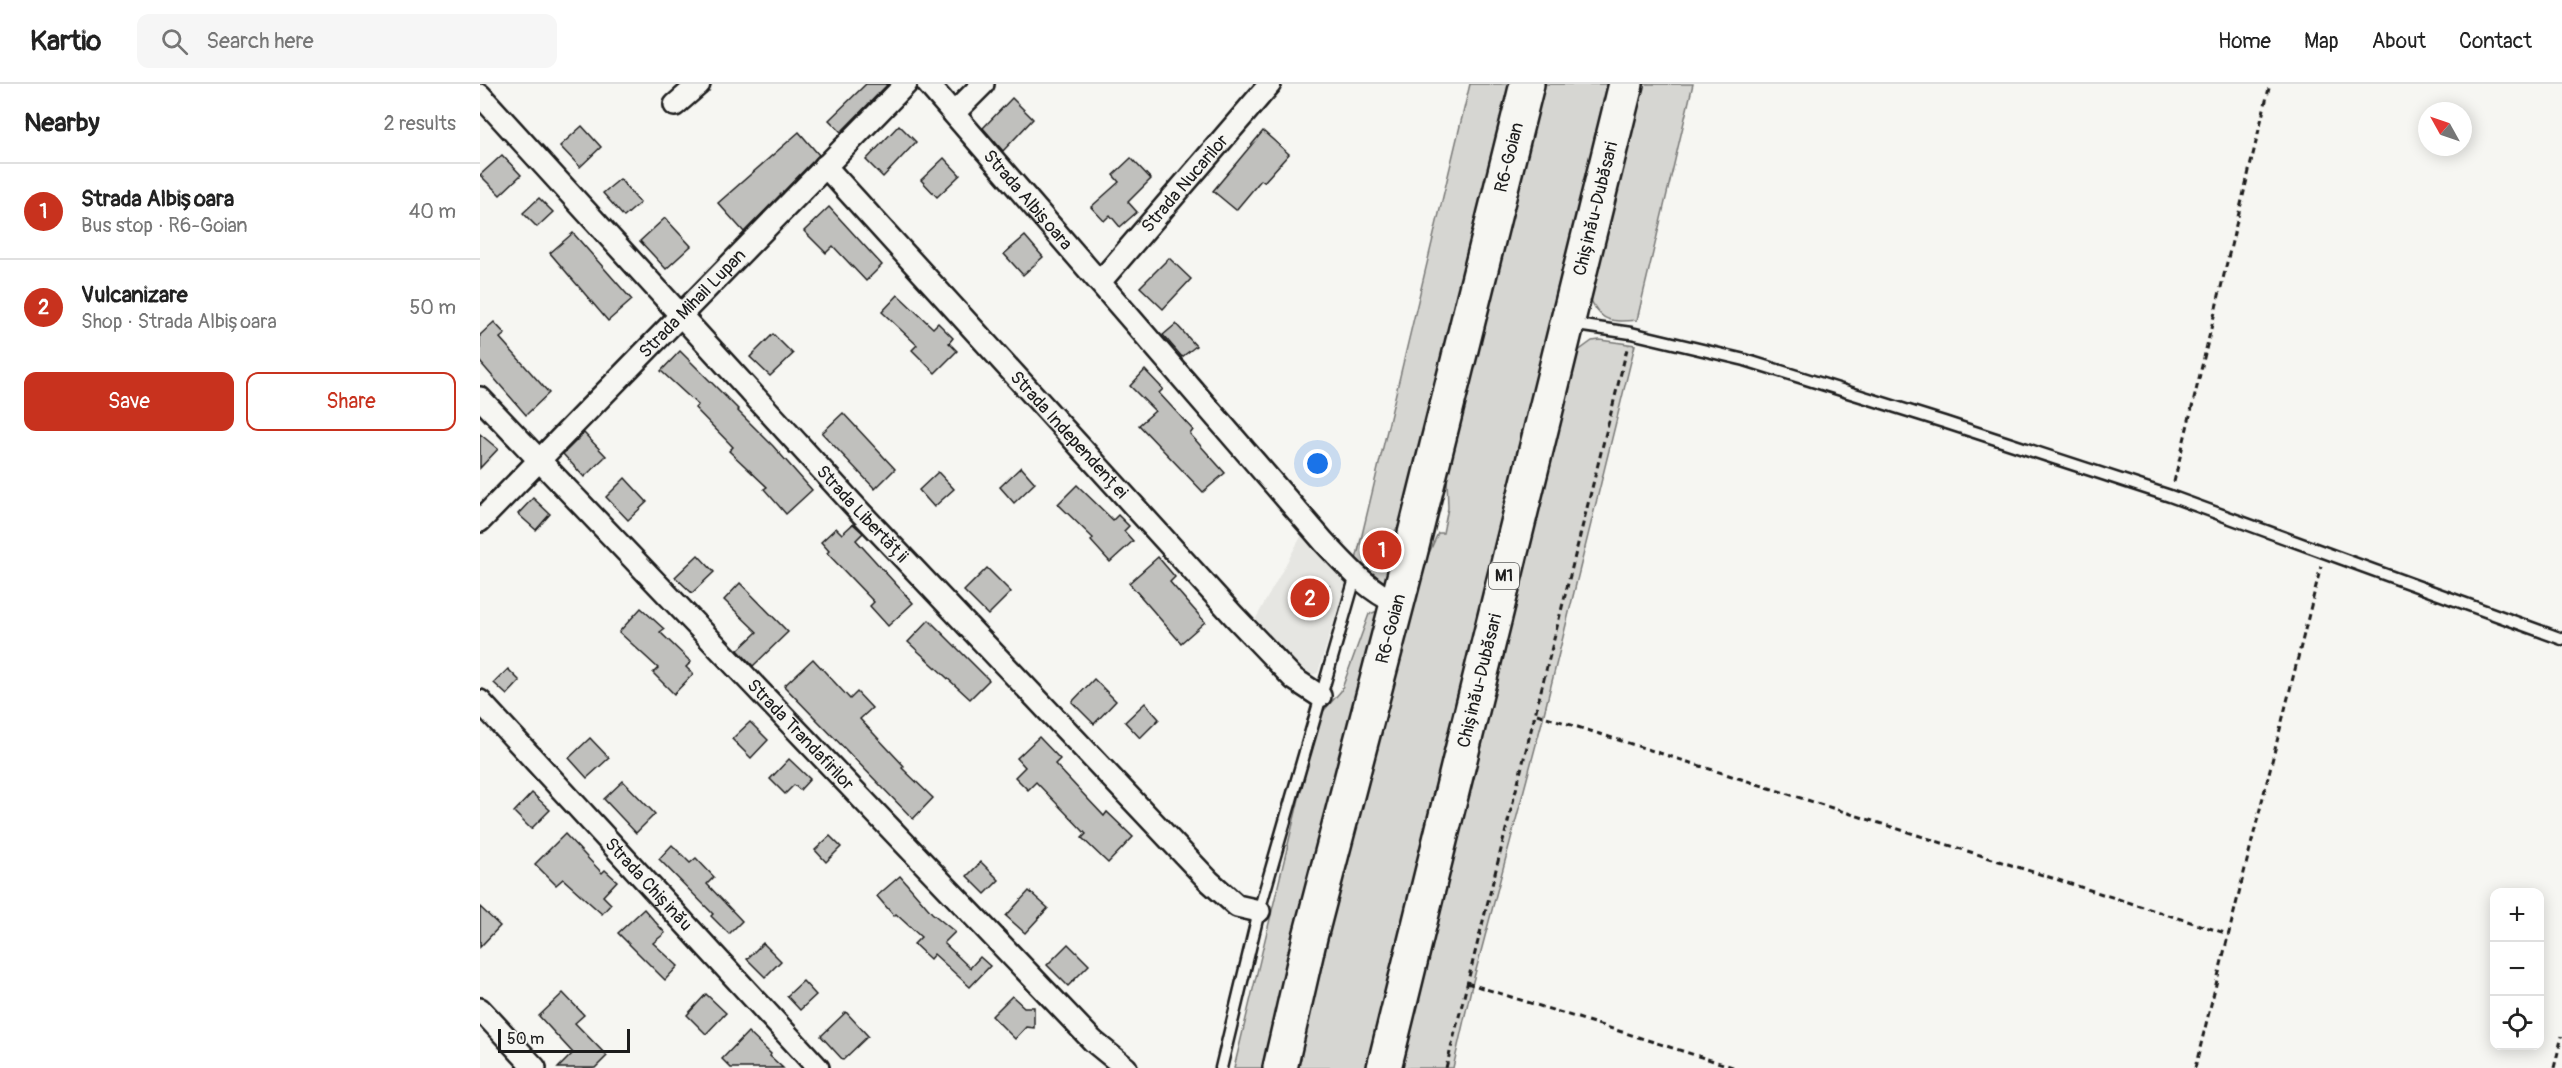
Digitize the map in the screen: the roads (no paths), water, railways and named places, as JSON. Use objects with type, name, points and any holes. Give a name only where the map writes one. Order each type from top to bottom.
[{"type":"main road","name":"R6-Goian","points":[[1280,1068],[1310,937],[1397,603],[1527,84]]},
{"type":"main road","name":"Chișinău-Dubăsari","points":[[1384,1068],[1626,84]]},
{"type":"street","points":[[675,105],[699,84]]},
{"type":"street","name":"Strada Mihail Lupan","points":[[480,521],[906,84]]},
{"type":"street","name":"Strada Albișoara","points":[[928,84],[1356,575],[1380,596],[1397,603]]},
{"type":"street","points":[[954,113],[983,84]]},
{"type":"street","name":"Strada Nucarilor","points":[[1100,282],[1270,84]]},
{"type":"street","name":"Strada Libertății","points":[[480,95],[861,513],[1209,881],[1237,906],[1259,911]]},
{"type":"street","name":"Strada Independenței","points":[[825,166],[1233,616],[1294,679],[1320,696]]},
{"type":"street","name":"Strada Trandafirilor","points":[[480,398],[1093,1041],[1126,1068]]},
{"type":"street","name":"Strada Chișinău","points":[[480,701],[818,1068]]},
{"type":"street","points":[[480,1009],[535,1068]]},
{"type":"lane","points":[[1566,324],[1631,333],[1745,360],[2170,496],[2562,639]]},
{"type":"lane","points":[[1221,1068],[1259,911],[1356,575]]},
{"type":"place","name":"Strada Albișoara","points":[[1382,550]]},
{"type":"place","name":"Vulcanizare","points":[[1310,598]]}]
